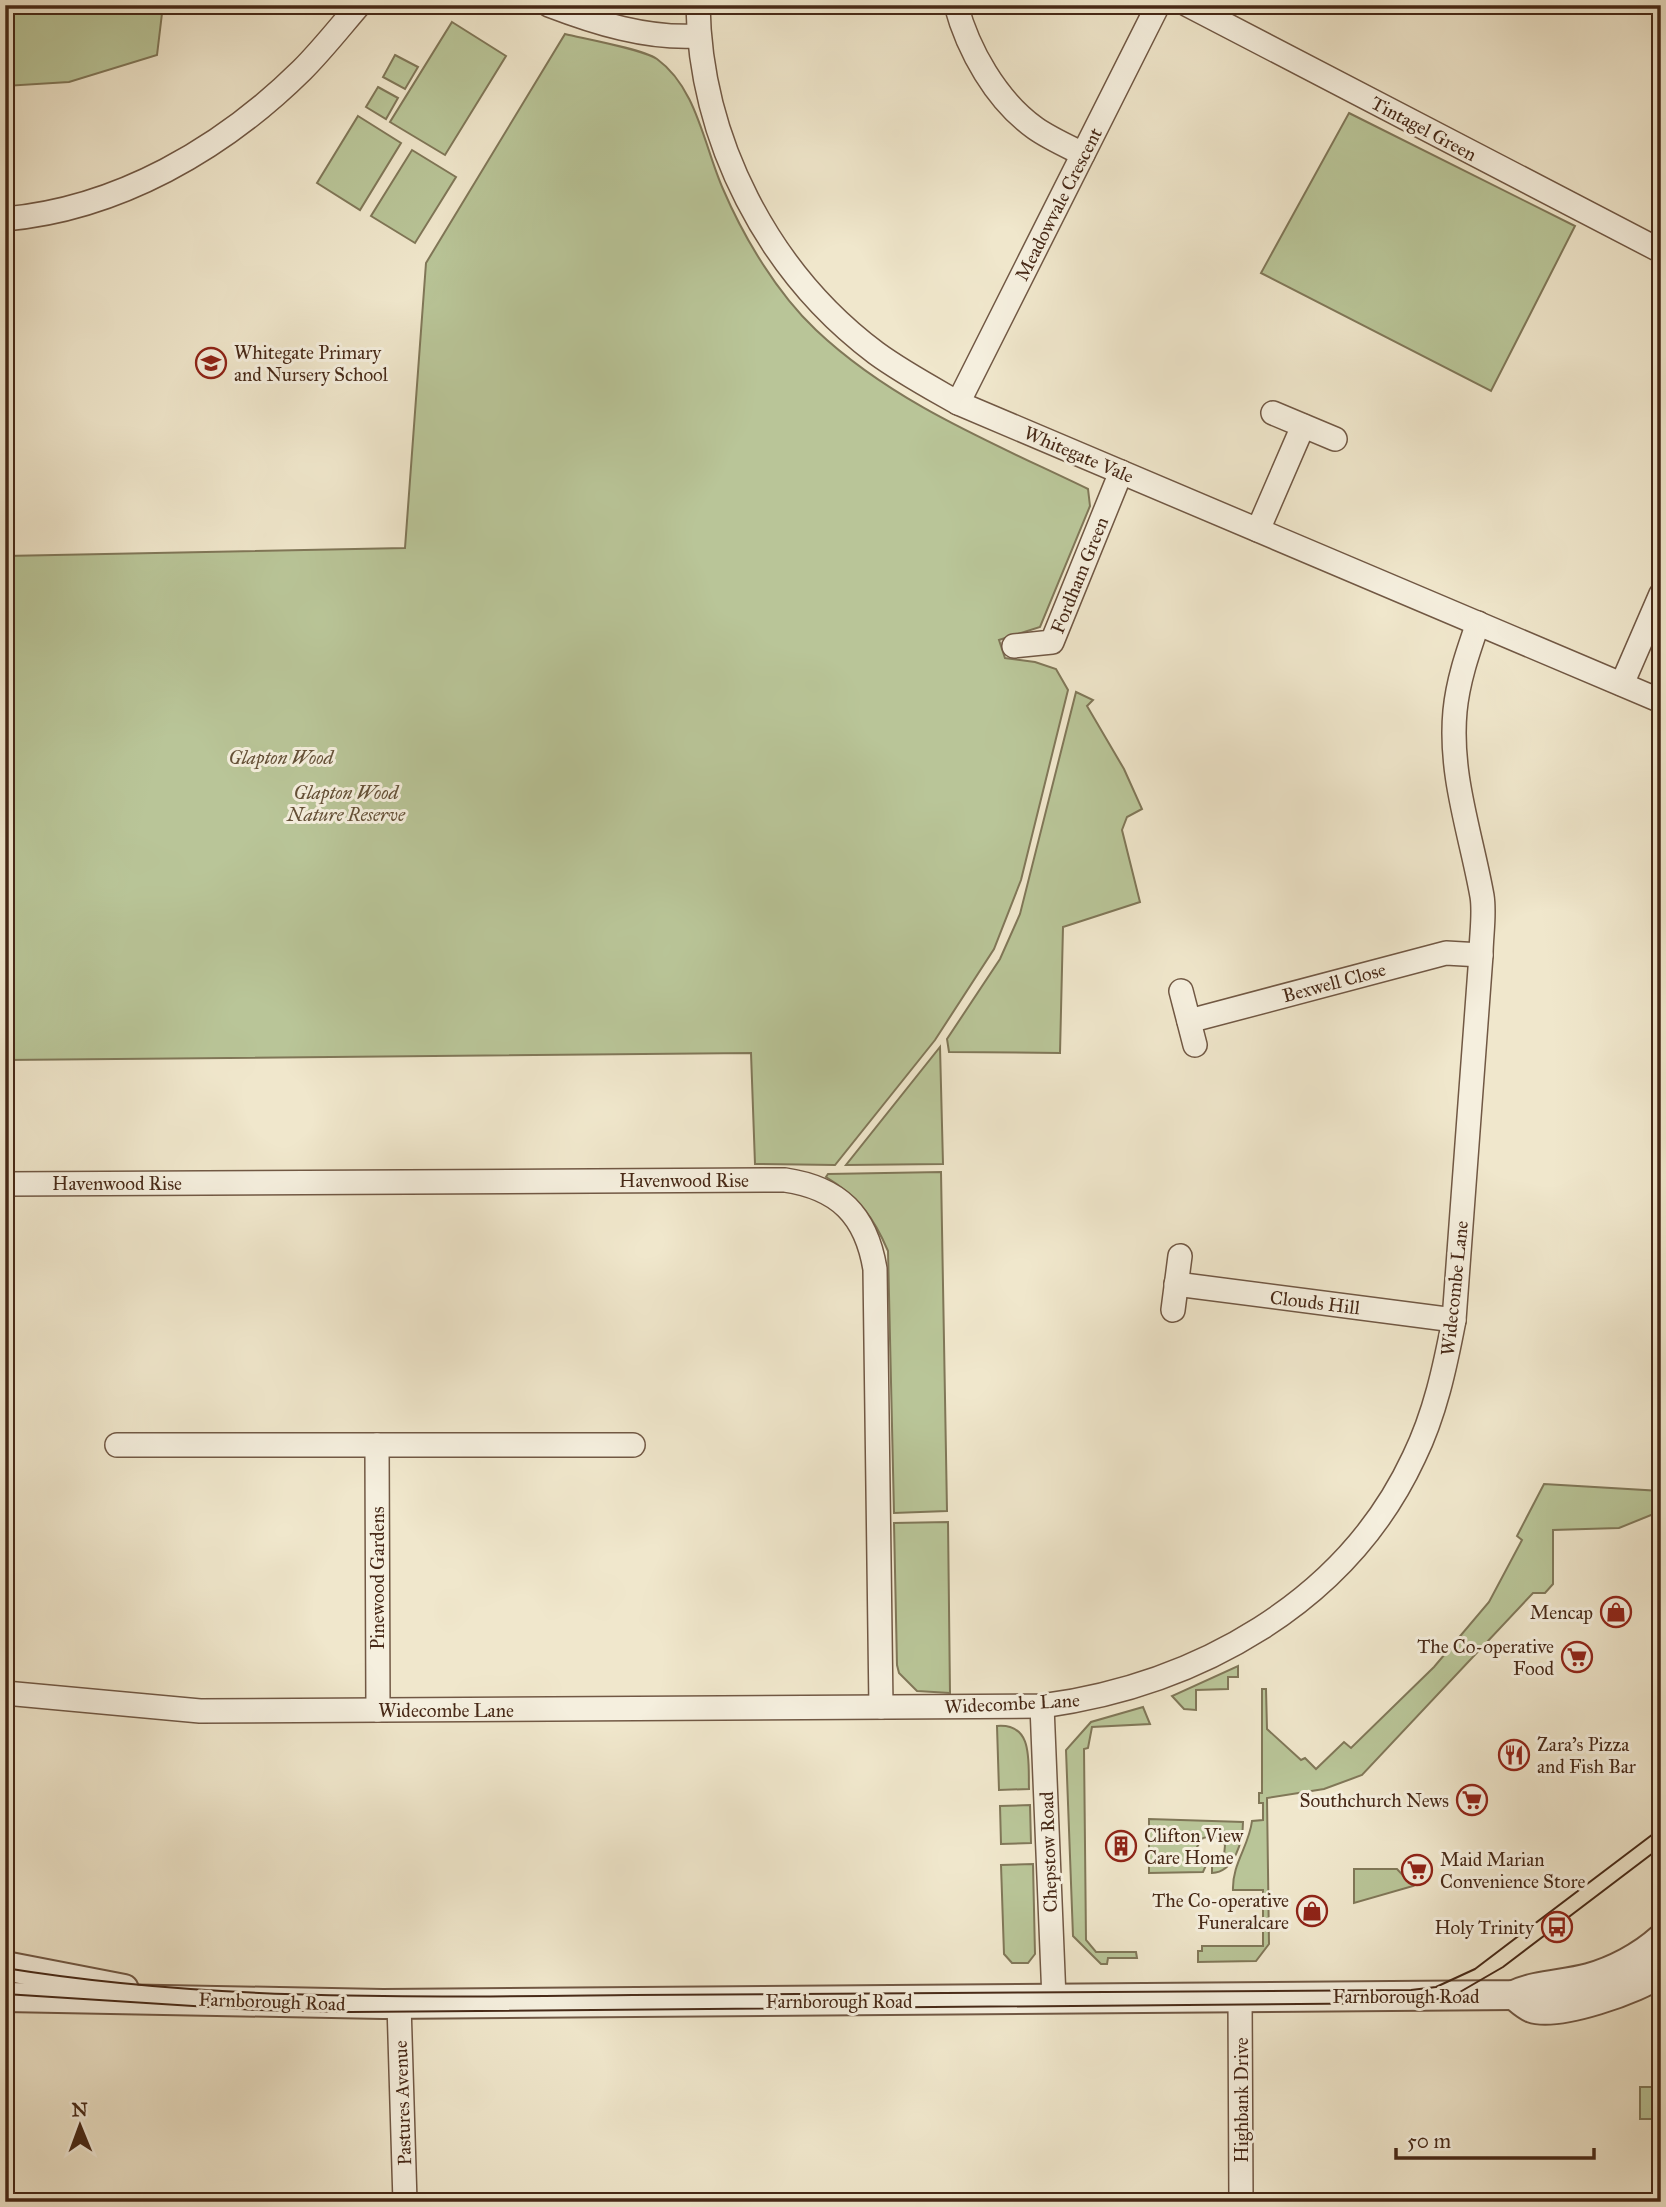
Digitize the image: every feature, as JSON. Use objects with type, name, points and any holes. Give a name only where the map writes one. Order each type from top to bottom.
[{"type":"street","points":[[5,219],[81,206],[147,180],[196,153],[245,121],[278,92],[303,69],[359,5]]},
{"type":"street","points":[[549,5],[588,20],[653,34],[698,36]]},
{"type":"street","name":"Whitegate Vale","points":[[698,5],[698,36],[710,100],[739,184],[784,260],[842,324],[875,352],[958,403],[1661,701]]},
{"type":"street","points":[[956,5],[968,43],[997,89],[1034,127],[1083,154]]},
{"type":"street","name":"Meadowvale Crescent","points":[[958,403],[1158,5]]},
{"type":"street","name":"Tintagel Green","points":[[1188,5],[1661,251]]},
{"type":"street","points":[[1273,413],[1335,439]]},
{"type":"street","points":[[1258,530],[1303,426]]},
{"type":"street","name":"Fordham Green","points":[[1014,646],[1052,642],[1121,472]]},
{"type":"street","points":[[1622,684],[1661,594]]},
{"type":"street","name":"Widecombe Lane","points":[[5,1693],[200,1711],[1042,1706],[1096,1699],[1207,1661],[1258,1633],[1312,1590],[1374,1525],[1414,1457],[1445,1369],[1454,1320],[1481,955],[1482,898],[1463,817],[1454,751],[1455,711],[1463,665],[1478,624]]},
{"type":"street","name":"Bexwell Close","points":[[1189,1021],[1446,953],[1481,955]]},
{"type":"street","points":[[1181,991],[1195,1045]]},
{"type":"street","name":"Havenwood Rise","points":[[5,1184],[785,1180],[806,1183],[827,1192],[849,1208],[862,1224],[871,1245],[875,1269],[881,1707]]},
{"type":"street","points":[[1173,1310],[1180,1256]]},
{"type":"street","name":"Clouds Hill","points":[[1176,1284],[1454,1320]]},
{"type":"street","points":[[117,1445],[633,1445]]},
{"type":"street","name":"Pinewood Gardens","points":[[376,1445],[379,1710]]},
{"type":"street","name":"Chepstow Road","points":[[1042,1706],[1054,1999]]},
{"type":"street","name":"Farnborough Road","points":[[5,1997],[74,2001],[164,1998],[399,2004],[1514,1995],[1533,1986],[1588,1978],[1622,1966],[1661,1938]]},
{"type":"street","name":"Farnborough Road","points":[[5,1966],[164,1998]]},
{"type":"street","name":"Farnborough Road","points":[[1514,1995],[1533,2009],[1580,2005],[1614,1996],[1661,1972]]},
{"type":"street","name":"Highbank Drive","points":[[1240,1997],[1241,2202]]},
{"type":"street","name":"Pastures Avenue","points":[[399,2004],[405,2202]]},
{"type":"green space","points":[[5,5],[163,5],[157,55],[69,82],[5,86]]},
{"type":"green space","points":[[452,22],[506,56],[445,155],[390,122]]},
{"type":"green space","points":[[565,34],[650,55],[671,71],[682,86],[698,119],[723,189],[751,245],[788,299],[816,330],[878,379],[945,420],[1088,489],[1090,506],[1040,627],[999,640],[1005,658],[1035,662],[1056,669],[1068,690],[1021,880],[994,949],[935,1040],[835,1165],[755,1164],[751,1053],[5,1060],[5,556],[405,548],[426,263]]},
{"type":"green space","points":[[395,55],[418,67],[405,89],[383,77]]},
{"type":"green space","points":[[378,87],[398,98],[386,119],[366,107]]},
{"type":"green space","points":[[1349,113],[1575,226],[1491,391],[1261,273]]},
{"type":"green space","points":[[358,116],[401,143],[360,210],[317,183]]},
{"type":"green space","points":[[412,150],[456,177],[415,243],[371,216]]},
{"type":"green space","points":[[1076,692],[1093,700],[1087,706],[1124,769],[1142,809],[1127,817],[1122,830],[1140,902],[1063,927],[1060,1053],[949,1052],[947,1039],[1000,959],[1020,914]]},
{"type":"green space","points":[[940,1047],[943,1164],[846,1165]]},
{"type":"green space","points":[[941,1172],[947,1511],[894,1513],[888,1251],[864,1209],[826,1177],[828,1174]]},
{"type":"green space","points":[[1544,1484],[1661,1491],[1661,1511],[1619,1528],[1553,1530],[1553,1584],[1545,1593],[1533,1593],[1362,1775],[1324,1789],[1267,1798],[1269,1944],[1256,1961],[1198,1962],[1198,1951],[1202,1951],[1202,1946],[1263,1946],[1263,1890],[1233,1890],[1235,1872],[1252,1821],[1263,1820],[1263,1803],[1259,1803],[1259,1793],[1262,1793],[1262,1689],[1266,1689],[1267,1729],[1301,1760],[1305,1758],[1316,1769],[1344,1742],[1351,1748],[1434,1667],[1489,1602],[1522,1540],[1517,1536]]},
{"type":"green space","points":[[948,1522],[950,1693],[917,1691],[899,1673],[897,1665],[894,1523]]},
{"type":"green space","points":[[1238,1666],[1238,1677],[1228,1677],[1228,1689],[1196,1690],[1196,1710],[1184,1709],[1172,1696]]},
{"type":"green space","points":[[1143,1707],[1150,1724],[1092,1727],[1088,1748],[1084,1749],[1086,1940],[1096,1952],[1136,1952],[1137,1958],[1108,1958],[1107,1964],[1101,1964],[1073,1936],[1066,1750],[1091,1722]]},
{"type":"green space","points":[[997,1726],[1009,1727],[1023,1737],[1028,1756],[1029,1789],[999,1790]]},
{"type":"green space","points":[[1030,1805],[1031,1843],[1001,1844],[1000,1806]]},
{"type":"green space","points":[[1149,1819],[1243,1822],[1236,1854],[1227,1867],[1220,1871],[1212,1873],[1212,1864],[1224,1856],[1225,1845],[1214,1835],[1203,1838],[1197,1847],[1200,1858],[1207,1863],[1203,1872],[1149,1873]]},
{"type":"green space","points":[[1033,1864],[1035,1954],[1028,1963],[1012,1963],[1004,1954],[1001,1865]]},
{"type":"green space","points":[[1354,1869],[1397,1869],[1413,1886],[1354,1903]]},
{"type":"green space","points":[[1661,2068],[1661,2123],[1655,2126],[1654,2119],[1640,2119],[1640,2087],[1656,2087],[1656,2069]]},
{"type":"tram line","points":[[5,1968],[161,1987],[318,1995],[1411,1990],[1436,1987],[1475,1969],[1661,1828]]},
{"type":"tram line","points":[[5,1994],[257,2010],[351,2012],[1416,2003],[1453,1996],[1503,1967],[1661,1847]]},
{"type":"place","name":"Whitegate Primary and Nursery School","points":[[211,363]]},
{"type":"place","name":"Mencap","points":[[1616,1612]]},
{"type":"place","name":"The Co-operative Food","points":[[1577,1657]]},
{"type":"place","name":"Zara’s Pizza and Fish Bar","points":[[1514,1755]]},
{"type":"place","name":"Southchurch News","points":[[1472,1800]]},
{"type":"place","name":"Clifton View Care Home","points":[[1121,1846]]},
{"type":"place","name":"Maid Marian Convenience Store","points":[[1417,1870]]},
{"type":"place","name":"The Co-operative Funeralcare","points":[[1312,1911]]},
{"type":"place","name":"Holy Trinity","points":[[1557,1927]]},
{"type":"park label","name":"Glapton Wood","points":[[281,757]]},
{"type":"park label","name":"Glapton Wood Nature Reserve","points":[[346,803]]}]
